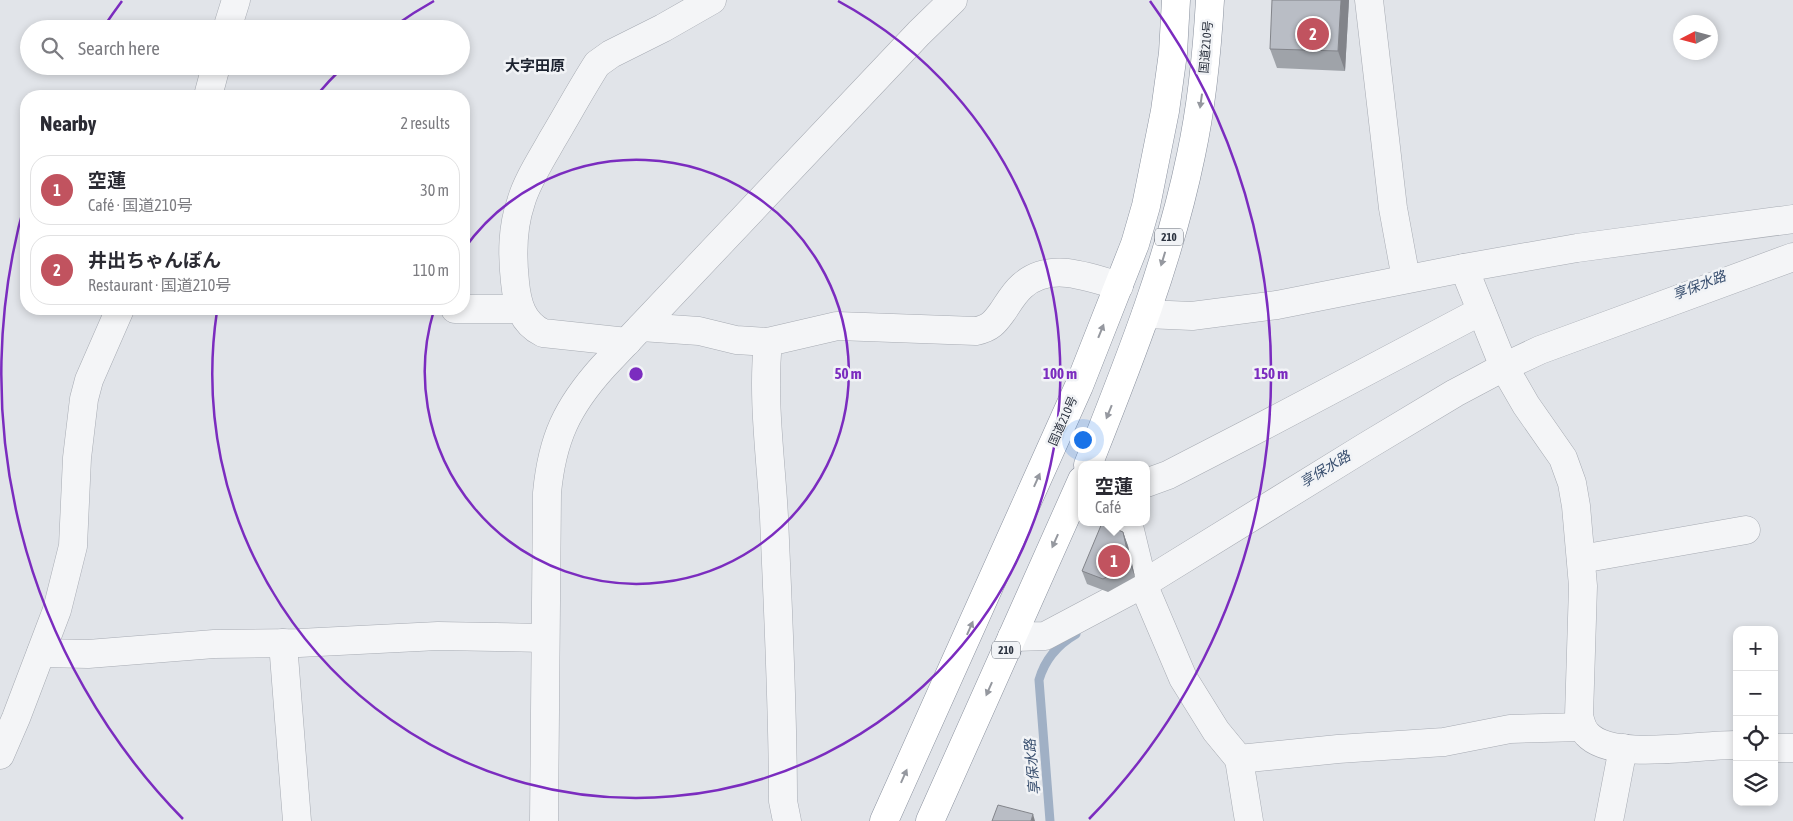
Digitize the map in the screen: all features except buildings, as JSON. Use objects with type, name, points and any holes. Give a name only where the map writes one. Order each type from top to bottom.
[{"type":"highway","name":"国道210号","points":[[884,821],[1078,386],[1135,244],[1156,162],[1165,111],[1173,53],[1176,0]]},
{"type":"highway","name":"国道210号","points":[[1089,461],[1146,314],[1179,205],[1192,154],[1201,98],[1210,0]]},
{"type":"highway","name":"国道210号","points":[[930,821],[1078,488]]},
{"type":"street","points":[[230,20],[236,0]]},
{"type":"street","points":[[712,0],[656,32],[610,54],[597,64],[542,158],[521,200],[513,240],[512,257],[520,309],[529,323],[536,329],[542,332],[634,334],[699,331],[736,340],[768,342],[836,326],[985,329],[991,327],[1021,287],[1037,277],[1054,272],[1076,274],[1119,286]]},
{"type":"street","points":[[544,821],[547,493],[549,467],[553,450],[566,417],[589,382],[919,33],[953,0]]},
{"type":"street","points":[[1369,0],[1393,208],[1406,280]]},
{"type":"street","points":[[210,90],[214,75]]},
{"type":"street","points":[[1146,314],[1192,316],[1277,305],[1464,268],[1615,242],[1793,218]]},
{"type":"street","points":[[1012,637],[1045,636],[1143,584],[1365,447],[1504,367],[1540,350],[1793,257]]},
{"type":"street","points":[[1464,268],[1504,367],[1526,406],[1563,458],[1572,483],[1581,559],[1583,614],[1579,716],[1582,727],[1597,742],[1623,748],[1664,749],[1733,745]]},
{"type":"street","points":[[470,309],[520,309]]},
{"type":"street","points":[[1150,481],[1271,421],[1481,311]]},
{"type":"street","points":[[0,755],[57,610],[73,546],[77,458],[84,399],[89,380],[117,315]]},
{"type":"street","points":[[768,342],[766,360],[767,412],[781,664],[783,801],[786,821]]},
{"type":"street","points":[[1129,526],[1143,584],[1183,678],[1216,731],[1239,759],[1249,821]]},
{"type":"street","points":[[1581,559],[1746,530]]},
{"type":"street","points":[[41,652],[88,654],[214,644],[438,636],[545,638]]},
{"type":"street","points":[[283,643],[297,821]]},
{"type":"street","points":[[1239,759],[1338,749],[1444,742],[1510,729],[1582,727]]},
{"type":"street","points":[[1609,821],[1623,748]]},
{"type":"street","points":[[1778,748],[1793,748]]},
{"type":"waterway","name":"享保水路","points":[[1050,821],[1039,680],[1048,659],[1063,643],[1076,634]]},
{"type":"place","name":"井出ちゃんぽん","points":[[1313,34]]},
{"type":"place","name":"空蓮","points":[[1114,561]]},
{"type":"district","name":"大字田原","points":[[535,66]]}]
